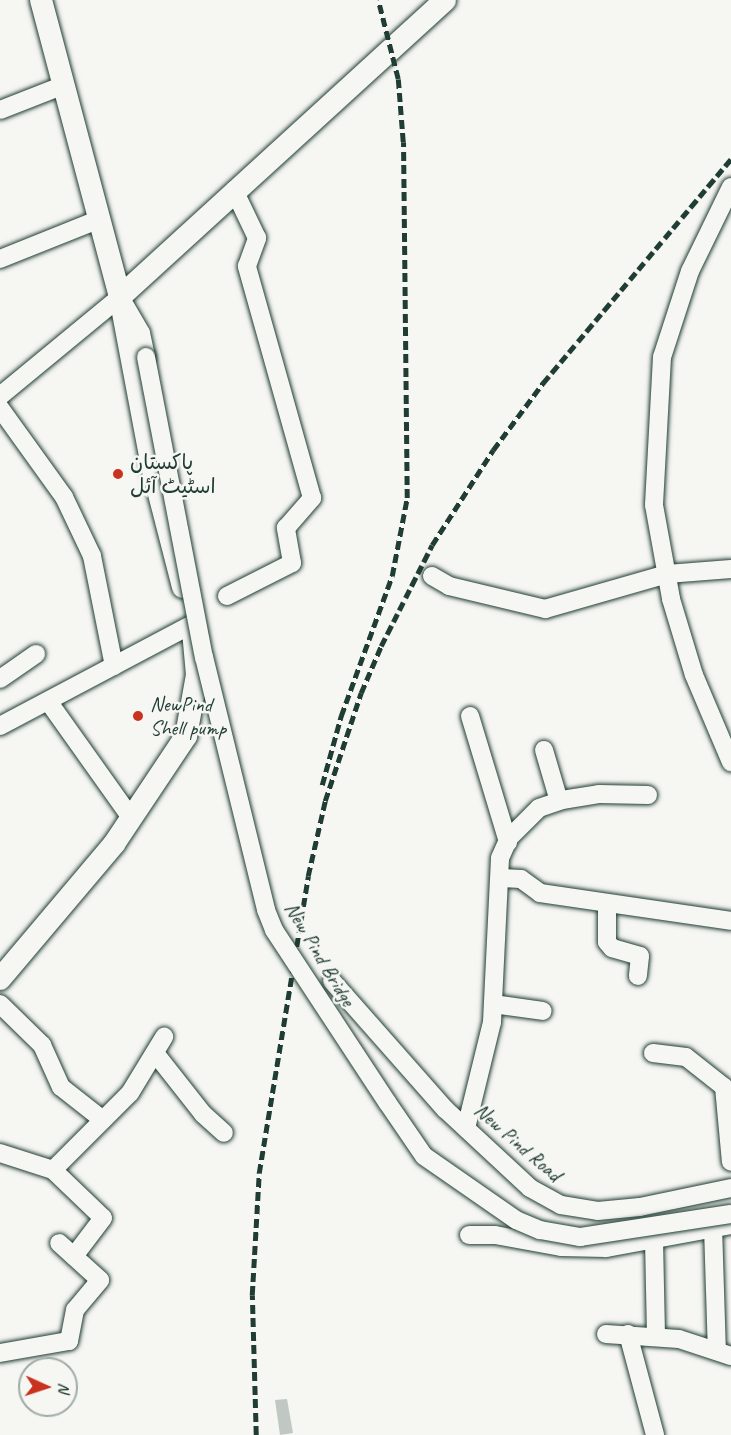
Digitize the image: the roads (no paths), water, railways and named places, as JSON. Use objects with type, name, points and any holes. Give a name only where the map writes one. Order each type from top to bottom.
[{"type":"main road","points":[[2,974],[131,818],[186,735],[197,675],[193,624],[152,468],[120,297],[40,0]]},
{"type":"main road","points":[[120,297],[234,190],[445,0]]},
{"type":"street","points":[[0,110],[64,85]]},
{"type":"street","points":[[731,187],[690,271],[662,357],[654,505],[667,574],[694,675],[731,762]]},
{"type":"street","points":[[226,596],[292,563],[286,528],[312,498],[247,266],[257,238],[234,190]]},
{"type":"street","points":[[0,259],[100,219]]},
{"type":"street","points":[[0,396],[120,297]]},
{"type":"street","name":"New Pind Bridge","points":[[120,297],[141,333],[204,657],[266,910],[274,930],[387,1102],[423,1156],[516,1220],[540,1230],[580,1237],[731,1214]]},
{"type":"street","points":[[0,408],[64,497],[92,556],[114,666]]},
{"type":"street","points":[[432,576],[449,586],[545,609],[667,574],[731,569]]},
{"type":"street","points":[[0,726],[193,624]]},
{"type":"street","points":[[0,679],[36,654]]},
{"type":"street","points":[[48,701],[131,818]]},
{"type":"street","points":[[470,716],[508,842]]},
{"type":"street","points":[[544,750],[559,801]]},
{"type":"street","points":[[466,1128],[492,1022],[502,878],[500,858],[508,842],[539,808],[559,801],[599,794],[648,795]]},
{"type":"street","points":[[502,878],[521,879],[540,893],[607,905],[731,921]]},
{"type":"street","points":[[607,905],[607,942],[612,948],[639,956],[638,976]]},
{"type":"street","name":"New Pind Road","points":[[332,981],[394,1055],[466,1128],[530,1188],[561,1206],[598,1210],[640,1207],[731,1188]]},
{"type":"street","points":[[0,1004],[42,1045],[61,1087],[103,1120]]},
{"type":"street","points":[[493,1005],[543,1011]]},
{"type":"street","points":[[53,1170],[130,1093],[164,1037]]},
{"type":"street","points":[[154,1053],[203,1114],[224,1133]]},
{"type":"street","points":[[653,1053],[686,1057],[724,1088],[731,1162]]},
{"type":"street","points":[[0,1154],[53,1170],[103,1218],[74,1256]]},
{"type":"street","points":[[470,1234],[495,1235],[561,1247],[606,1248],[722,1226],[724,1354],[679,1339],[606,1334]]},
{"type":"street","points":[[654,1240],[656,1337]]},
{"type":"street","points":[[0,1353],[69,1341],[75,1310],[100,1280],[59,1243]]},
{"type":"street","points":[[628,1334],[655,1435]]},
{"type":"railway","points":[[322,785],[341,716],[392,576],[407,498],[403,142],[398,79],[378,0]]},
{"type":"railway","points":[[256,1435],[252,1295],[259,1173],[308,876],[325,801],[361,693],[381,646],[432,545],[493,450],[543,383],[731,159]]},
{"type":"place","name":"پاکستان اسٹیٹ آئل","points":[[118,474]]},
{"type":"place","name":"NewPind Shell pump","points":[[138,716]]}]
